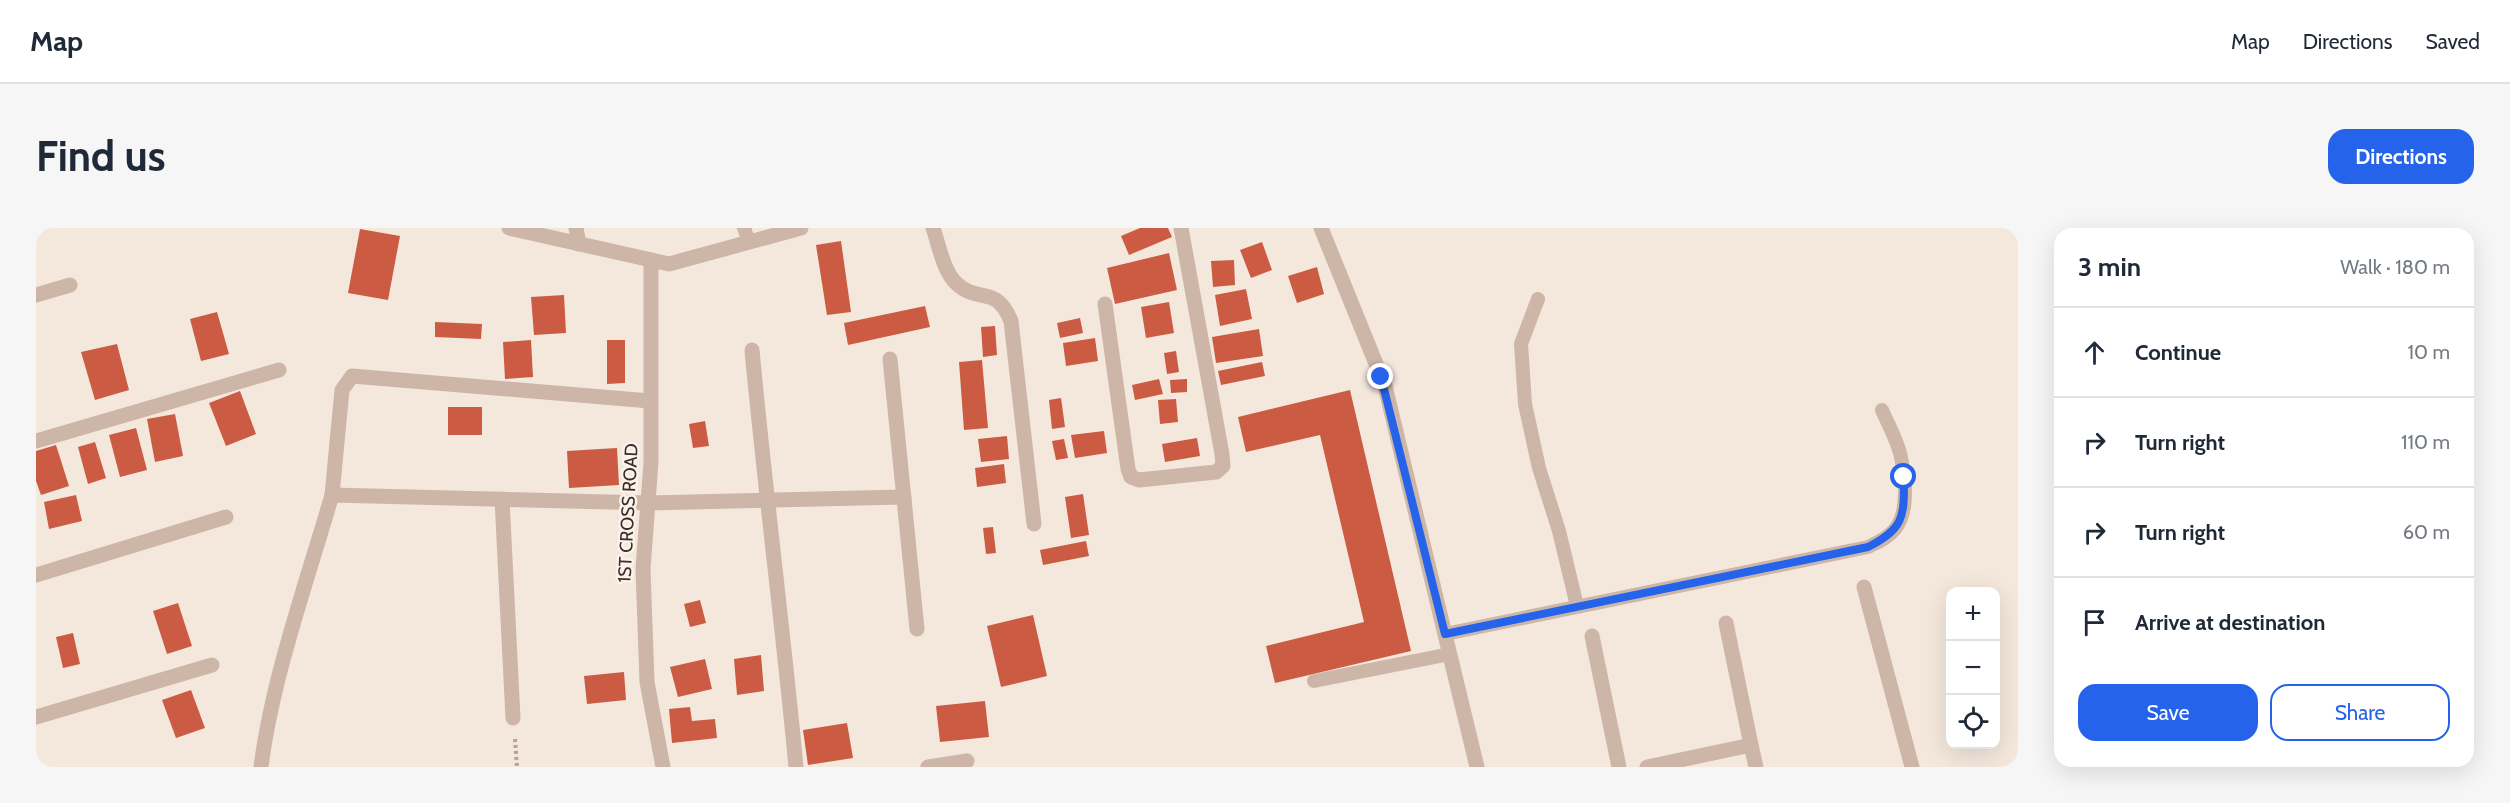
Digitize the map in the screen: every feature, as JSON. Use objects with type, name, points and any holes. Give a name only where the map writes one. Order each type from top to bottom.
[{"type":"street","points":[[509,228],[669,264],[747,235],[801,228]]},
{"type":"street","points":[[576,228],[579,244]]},
{"type":"street","points":[[933,228],[948,271],[957,284],[971,292],[996,298],[1006,307],[1011,321],[1034,524]]},
{"type":"street","points":[[1105,304],[1128,470],[1131,477],[1139,480],[1216,472],[1223,466],[1222,454],[1181,228]]},
{"type":"street","points":[[1321,228],[1385,386],[1478,767]]},
{"type":"street","name":"1ST CROSS ROAD","points":[[651,260],[651,462],[643,569],[647,682],[663,767]]},
{"type":"street","points":[[36,295],[70,285]]},
{"type":"street","points":[[752,350],[766,500],[796,767]]},
{"type":"street","points":[[890,359],[917,629]]},
{"type":"street","points":[[36,441],[279,370]]},
{"type":"street","points":[[261,767],[264,741],[284,660],[332,495],[342,390],[352,376],[650,401]]},
{"type":"street","points":[[332,495],[648,503],[904,497]]},
{"type":"street","points":[[502,499],[513,718]]},
{"type":"street","points":[[36,575],[226,517]]},
{"type":"street","points":[[1864,587],[1912,767]]},
{"type":"street","points":[[1726,623],[1756,767]]},
{"type":"street","points":[[1592,636],[1619,767]]},
{"type":"street","points":[[36,717],[212,665]]},
{"type":"street","points":[[1647,767],[1751,746]]},
{"type":"street","points":[[928,767],[967,761]]},
{"type":"lane","points":[[1538,299],[1521,344],[1525,404],[1539,468],[1559,531],[1577,606]]},
{"type":"lane","points":[[1445,634],[1868,547],[1884,539],[1896,528],[1904,509],[1904,477],[1900,452],[1882,410]]},
{"type":"lane","points":[[1314,681],[1450,654]]},
{"type":"path","points":[[513,718],[517,767]]},
{"type":"building","points":[[1140,228],[1168,228],[1172,237],[1129,255],[1121,236]]},
{"type":"building","points":[[360,229],[400,236],[388,300],[348,293]]},
{"type":"building","points":[[841,241],[851,312],[827,315],[816,245]]},
{"type":"building","points":[[1262,242],[1272,270],[1251,278],[1240,250]]},
{"type":"building","points":[[1169,253],[1177,290],[1115,304],[1107,268]]},
{"type":"building","points":[[1234,260],[1235,285],[1213,287],[1211,261]]},
{"type":"building","points":[[1317,267],[1324,294],[1297,303],[1288,276]]},
{"type":"building","points":[[1246,289],[1252,319],[1220,326],[1215,295]]},
{"type":"building","points":[[564,295],[566,333],[534,335],[531,297]]},
{"type":"building","points":[[1169,302],[1174,333],[1146,338],[1141,307]]},
{"type":"building","points":[[925,306],[930,327],[848,345],[844,323]]},
{"type":"building","points":[[217,312],[229,354],[201,361],[190,319]]},
{"type":"building","points":[[1080,318],[1083,333],[1060,338],[1057,323]]},
{"type":"building","points":[[435,322],[482,324],[481,339],[435,337]]},
{"type":"building","points":[[995,326],[997,355],[983,357],[981,327]]},
{"type":"building","points":[[1259,329],[1263,356],[1216,363],[1212,337]]},
{"type":"building","points":[[1095,338],[1098,361],[1066,366],[1063,343]]},
{"type":"building","points":[[531,340],[533,377],[505,379],[503,342]]},
{"type":"building","points":[[607,340],[625,340],[625,383],[607,384]]},
{"type":"building","points":[[117,344],[129,390],[95,400],[81,352]]},
{"type":"building","points":[[1176,351],[1179,372],[1167,374],[1164,353]]},
{"type":"building","points":[[982,360],[988,428],[964,430],[959,362]]},
{"type":"building","points":[[1262,362],[1265,376],[1221,385],[1218,371]]},
{"type":"building","points":[[1159,379],[1163,394],[1135,400],[1132,385]]},
{"type":"building","points":[[1187,379],[1187,392],[1171,393],[1170,380]]},
{"type":"building","points":[[1350,390],[1411,651],[1275,683],[1266,646],[1364,622],[1320,435],[1246,452],[1238,417]]},
{"type":"building","points":[[240,391],[256,434],[226,446],[209,403]]},
{"type":"building","points":[[1061,398],[1065,427],[1052,429],[1049,400]]},
{"type":"building","points":[[1176,399],[1178,422],[1160,424],[1158,400]]},
{"type":"building","points":[[448,407],[482,407],[482,435],[448,435]]},
{"type":"building","points":[[175,414],[183,456],[155,462],[147,419]]},
{"type":"building","points":[[705,421],[709,446],[693,448],[689,424]]},
{"type":"building","points":[[136,428],[147,470],[120,477],[109,435]]},
{"type":"building","points":[[1104,431],[1107,453],[1075,458],[1071,435]]},
{"type":"building","points":[[1007,436],[1009,459],[981,462],[978,439]]},
{"type":"building","points":[[1197,438],[1200,456],[1165,462],[1162,444]]},
{"type":"building","points":[[1064,439],[1068,458],[1056,460],[1052,441]]},
{"type":"building","points":[[95,442],[106,478],[88,484],[78,447]]},
{"type":"building","points":[[56,445],[69,486],[41,495],[36,481],[36,451]]},
{"type":"building","points":[[617,448],[619,485],[569,488],[567,451]]},
{"type":"building","points":[[1004,464],[1006,483],[977,487],[975,468]]},
{"type":"building","points":[[1083,494],[1089,535],[1071,538],[1065,497]]},
{"type":"building","points":[[76,495],[82,521],[49,529],[44,502]]},
{"type":"building","points":[[993,527],[996,553],[986,554],[983,528]]},
{"type":"building","points":[[1086,541],[1089,556],[1043,565],[1040,550]]},
{"type":"building","points":[[700,600],[706,623],[690,627],[684,604]]},
{"type":"building","points":[[178,603],[192,646],[167,654],[153,611]]},
{"type":"building","points":[[1033,615],[1047,676],[1001,687],[987,626]]},
{"type":"building","points":[[73,633],[80,664],[63,668],[56,637]]},
{"type":"building","points":[[761,655],[764,691],[737,695],[734,659]]},
{"type":"building","points":[[705,659],[712,689],[678,697],[670,667]]},
{"type":"building","points":[[624,672],[626,700],[587,704],[584,676]]},
{"type":"building","points":[[191,690],[205,728],[176,738],[162,700]]},
{"type":"building","points":[[985,701],[989,737],[940,742],[936,706]]},
{"type":"building","points":[[690,707],[692,721],[715,719],[717,738],[672,743],[669,709]]},
{"type":"building","points":[[847,723],[853,758],[808,765],[803,730]]},
{"type":"route","points":[[1381,377],[1445,634],[1868,547],[1884,539],[1896,528],[1904,509],[1904,477]]}]
